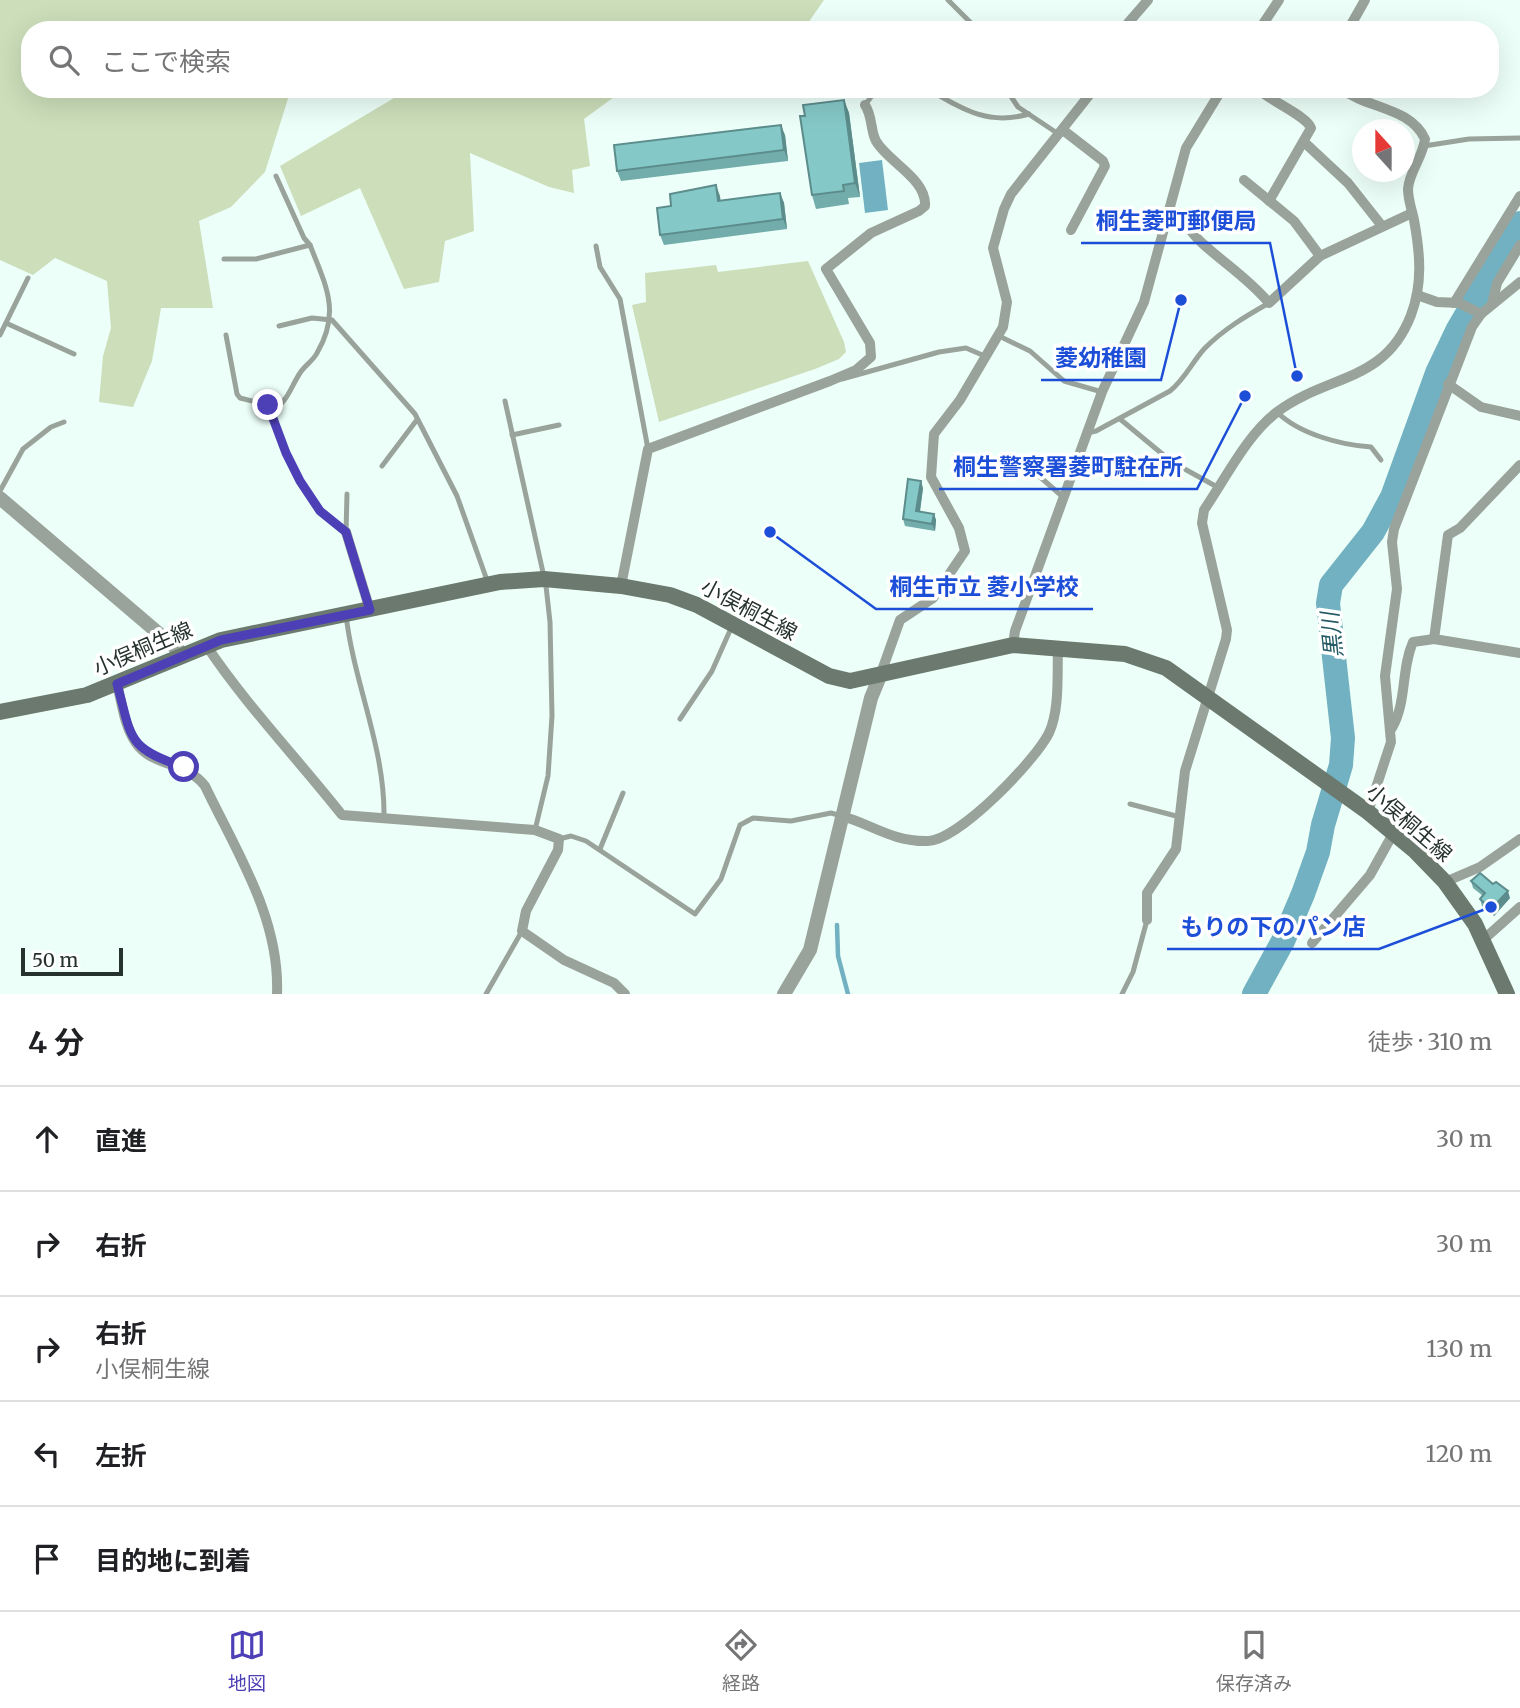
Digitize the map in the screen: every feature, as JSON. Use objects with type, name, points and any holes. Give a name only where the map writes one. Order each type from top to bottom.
[{"type":"main road","name":"小俣桐生線","points":[[0,712],[58,701],[117,684],[206,645],[244,634],[489,584],[544,579],[621,586],[690,601],[829,677],[850,681],[1013,645],[1125,654],[1152,661],[1207,696],[1394,832],[1445,882],[1483,940],[1507,994]]},
{"type":"street","points":[[1130,21],[1148,0]]},
{"type":"street","points":[[1265,21],[1279,0]]},
{"type":"street","points":[[1354,21],[1364,0]]},
{"type":"street","points":[[784,994],[810,950],[871,698],[900,620],[933,598],[965,551],[960,527],[932,477],[931,444],[937,428],[954,410],[999,336],[1007,302],[993,256],[996,228],[1011,194],[1087,98]]},
{"type":"street","points":[[1013,645],[1015,631],[1086,433],[1144,302],[1190,139],[1216,98]]},
{"type":"street","points":[[1268,98],[1308,120],[1311,128],[1269,201]]},
{"type":"street","points":[[1147,920],[1147,892],[1157,874],[1172,859],[1185,771],[1227,630],[1202,523],[1205,510],[1248,444],[1278,412],[1305,395],[1382,360],[1395,345],[1411,316],[1417,295],[1420,265],[1408,185],[1424,146],[1421,131],[1407,117],[1357,98]]},
{"type":"street","points":[[621,586],[648,449],[830,381],[868,363],[872,352],[870,343],[825,270],[871,233],[925,206],[922,191],[875,140],[873,116],[865,105]]},
{"type":"street","points":[[1062,132],[1103,161],[1105,166],[1071,230]]},
{"type":"street","points":[[1304,142],[1348,183],[1382,226]]},
{"type":"street","points":[[1244,180],[1294,221],[1320,256]]},
{"type":"street","points":[[1456,303],[1520,196]]},
{"type":"street","points":[[1169,214],[1185,222],[1202,244],[1237,270],[1269,303],[1320,256],[1412,213]]},
{"type":"street","points":[[1492,304],[1497,283],[1520,246]]},
{"type":"street","points":[[1368,812],[1391,742],[1392,728],[1385,676],[1397,589],[1392,542],[1448,384],[1479,313],[1520,282]]},
{"type":"street","points":[[1417,295],[1437,302],[1456,303],[1479,313]]},
{"type":"street","points":[[1448,384],[1481,407],[1520,416]]},
{"type":"street","points":[[1434,639],[1448,535],[1461,528],[1520,465]]},
{"type":"street","points":[[0,498],[184,654]]},
{"type":"street","points":[[346,532],[370,610]]},
{"type":"street","points":[[1392,728],[1399,715],[1408,654],[1413,642],[1434,639],[1520,653]]},
{"type":"street","points":[[206,645],[242,695],[292,751],[342,815],[535,830],[559,839],[558,850],[526,911],[522,931],[564,960],[614,983],[625,994]]},
{"type":"street","points":[[842,816],[897,839],[937,840],[956,830],[1033,758],[1049,732],[1054,709],[1058,648]]},
{"type":"street","points":[[117,684],[136,744],[150,756],[192,772],[205,786],[266,916],[277,967],[277,994]]},
{"type":"street","points":[[1312,943],[1370,875],[1394,832]]},
{"type":"street","points":[[1445,882],[1480,867],[1520,839]]},
{"type":"street","points":[[1483,940],[1520,907]]},
{"type":"lane","points":[[948,0],[969,21]]},
{"type":"lane","points":[[865,105],[870,98]]},
{"type":"lane","points":[[946,98],[977,114],[1007,120],[1029,114]]},
{"type":"lane","points":[[1012,98],[1018,107],[1062,132]]},
{"type":"lane","points":[[1424,146],[1469,139],[1520,138]]},
{"type":"lane","points":[[271,411],[285,401],[300,373],[317,353],[332,320],[332,308],[310,245],[304,238],[276,176]]},
{"type":"lane","points":[[224,259],[256,259],[310,245]]},
{"type":"lane","points":[[596,246],[600,267],[620,299],[648,449]]},
{"type":"lane","points":[[0,335],[28,278]]},
{"type":"lane","points":[[1086,433],[1120,419],[1180,384],[1211,343],[1228,328],[1269,303]]},
{"type":"lane","points":[[279,327],[312,318],[332,320],[415,414],[416,421],[457,496],[489,584]]},
{"type":"lane","points":[[6,323],[74,354]]},
{"type":"lane","points":[[226,335],[237,394],[240,398],[265,403],[271,411],[286,453],[300,481],[320,511],[346,532]]},
{"type":"lane","points":[[999,336],[1030,351],[1064,381],[1102,392]]},
{"type":"lane","points":[[830,381],[966,348],[987,357]]},
{"type":"lane","points":[[505,401],[544,579],[550,622],[552,716],[548,776],[535,830]]},
{"type":"lane","points":[[1278,412],[1287,422],[1349,446],[1371,447],[1381,460]]},
{"type":"lane","points":[[1120,419],[1172,462],[1219,488]]},
{"type":"lane","points":[[382,466],[416,421]]},
{"type":"lane","points":[[0,491],[23,449],[51,427],[64,422]]},
{"type":"lane","points":[[512,435],[559,425]]},
{"type":"lane","points":[[1024,463],[1063,497]]},
{"type":"lane","points":[[346,532],[347,494]]},
{"type":"lane","points":[[346,615],[385,789],[384,818]]},
{"type":"lane","points":[[680,719],[712,671],[732,626]]},
{"type":"lane","points":[[600,849],[623,793]]},
{"type":"lane","points":[[1130,804],[1180,817]]},
{"type":"lane","points":[[559,839],[571,836],[600,849],[644,882],[695,914],[714,891],[740,825],[753,818],[791,821],[831,813],[842,816]]},
{"type":"lane","points":[[1122,994],[1133,972],[1147,920]]},
{"type":"lane","points":[[486,994],[522,931]]},
{"type":"green space","points":[[0,0],[824,0],[809,21],[21,21],[21,98],[288,98],[265,172],[231,207],[199,221],[213,308],[161,308],[152,361],[133,407],[99,402],[103,356],[111,328],[107,281],[55,258],[33,275],[0,260]]},
{"type":"green space","points":[[394,98],[613,98],[584,119],[590,166],[572,170],[574,193],[549,187],[470,153],[474,231],[445,241],[439,282],[404,289],[360,188],[301,216],[280,166]]},
{"type":"green space","points":[[808,261],[846,352],[839,359],[815,369],[659,422],[632,305],[646,302],[645,273],[716,265],[718,272]]},
{"type":"water","points":[[882,160],[888,210],[865,213],[859,163]]},
{"type":"building","points":[[844,100],[855,183],[843,185],[844,191],[812,195],[800,116],[805,116],[803,105]]},
{"type":"building","points":[[781,125],[784,150],[617,171],[614,145]]},
{"type":"building","points":[[716,185],[718,201],[780,193],[783,219],[660,235],[657,208],[671,206],[670,194]]},
{"type":"building","points":[[908,479],[921,481],[916,511],[934,514],[932,524],[903,519]]},
{"type":"building","points":[[1480,873],[1493,884],[1496,882],[1508,891],[1491,909],[1480,899],[1485,893],[1471,881]]},
{"type":"waterway","name":"黒川","points":[[1254,994],[1283,941],[1303,894],[1318,852],[1341,765],[1343,738],[1328,603],[1331,585],[1373,532],[1392,497],[1437,373],[1458,329],[1520,223]]},
{"type":"waterway","points":[[837,925],[838,956],[848,994]]},
{"type":"place","name":"菱幼稚園","points":[[1181,300]]},
{"type":"place","name":"桐生菱町郵便局","points":[[1297,376]]},
{"type":"place","name":"桐生警察署菱町駐在所","points":[[1245,396]]},
{"type":"place","name":"桐生市立 菱小学校","points":[[770,532]]},
{"type":"place","name":"もりの下のパン店","points":[[1491,907]]},
{"type":"route","points":[[184,767],[150,756],[136,744],[117,684],[221,640],[370,610],[346,532],[320,511],[300,481],[268,405]]}]
